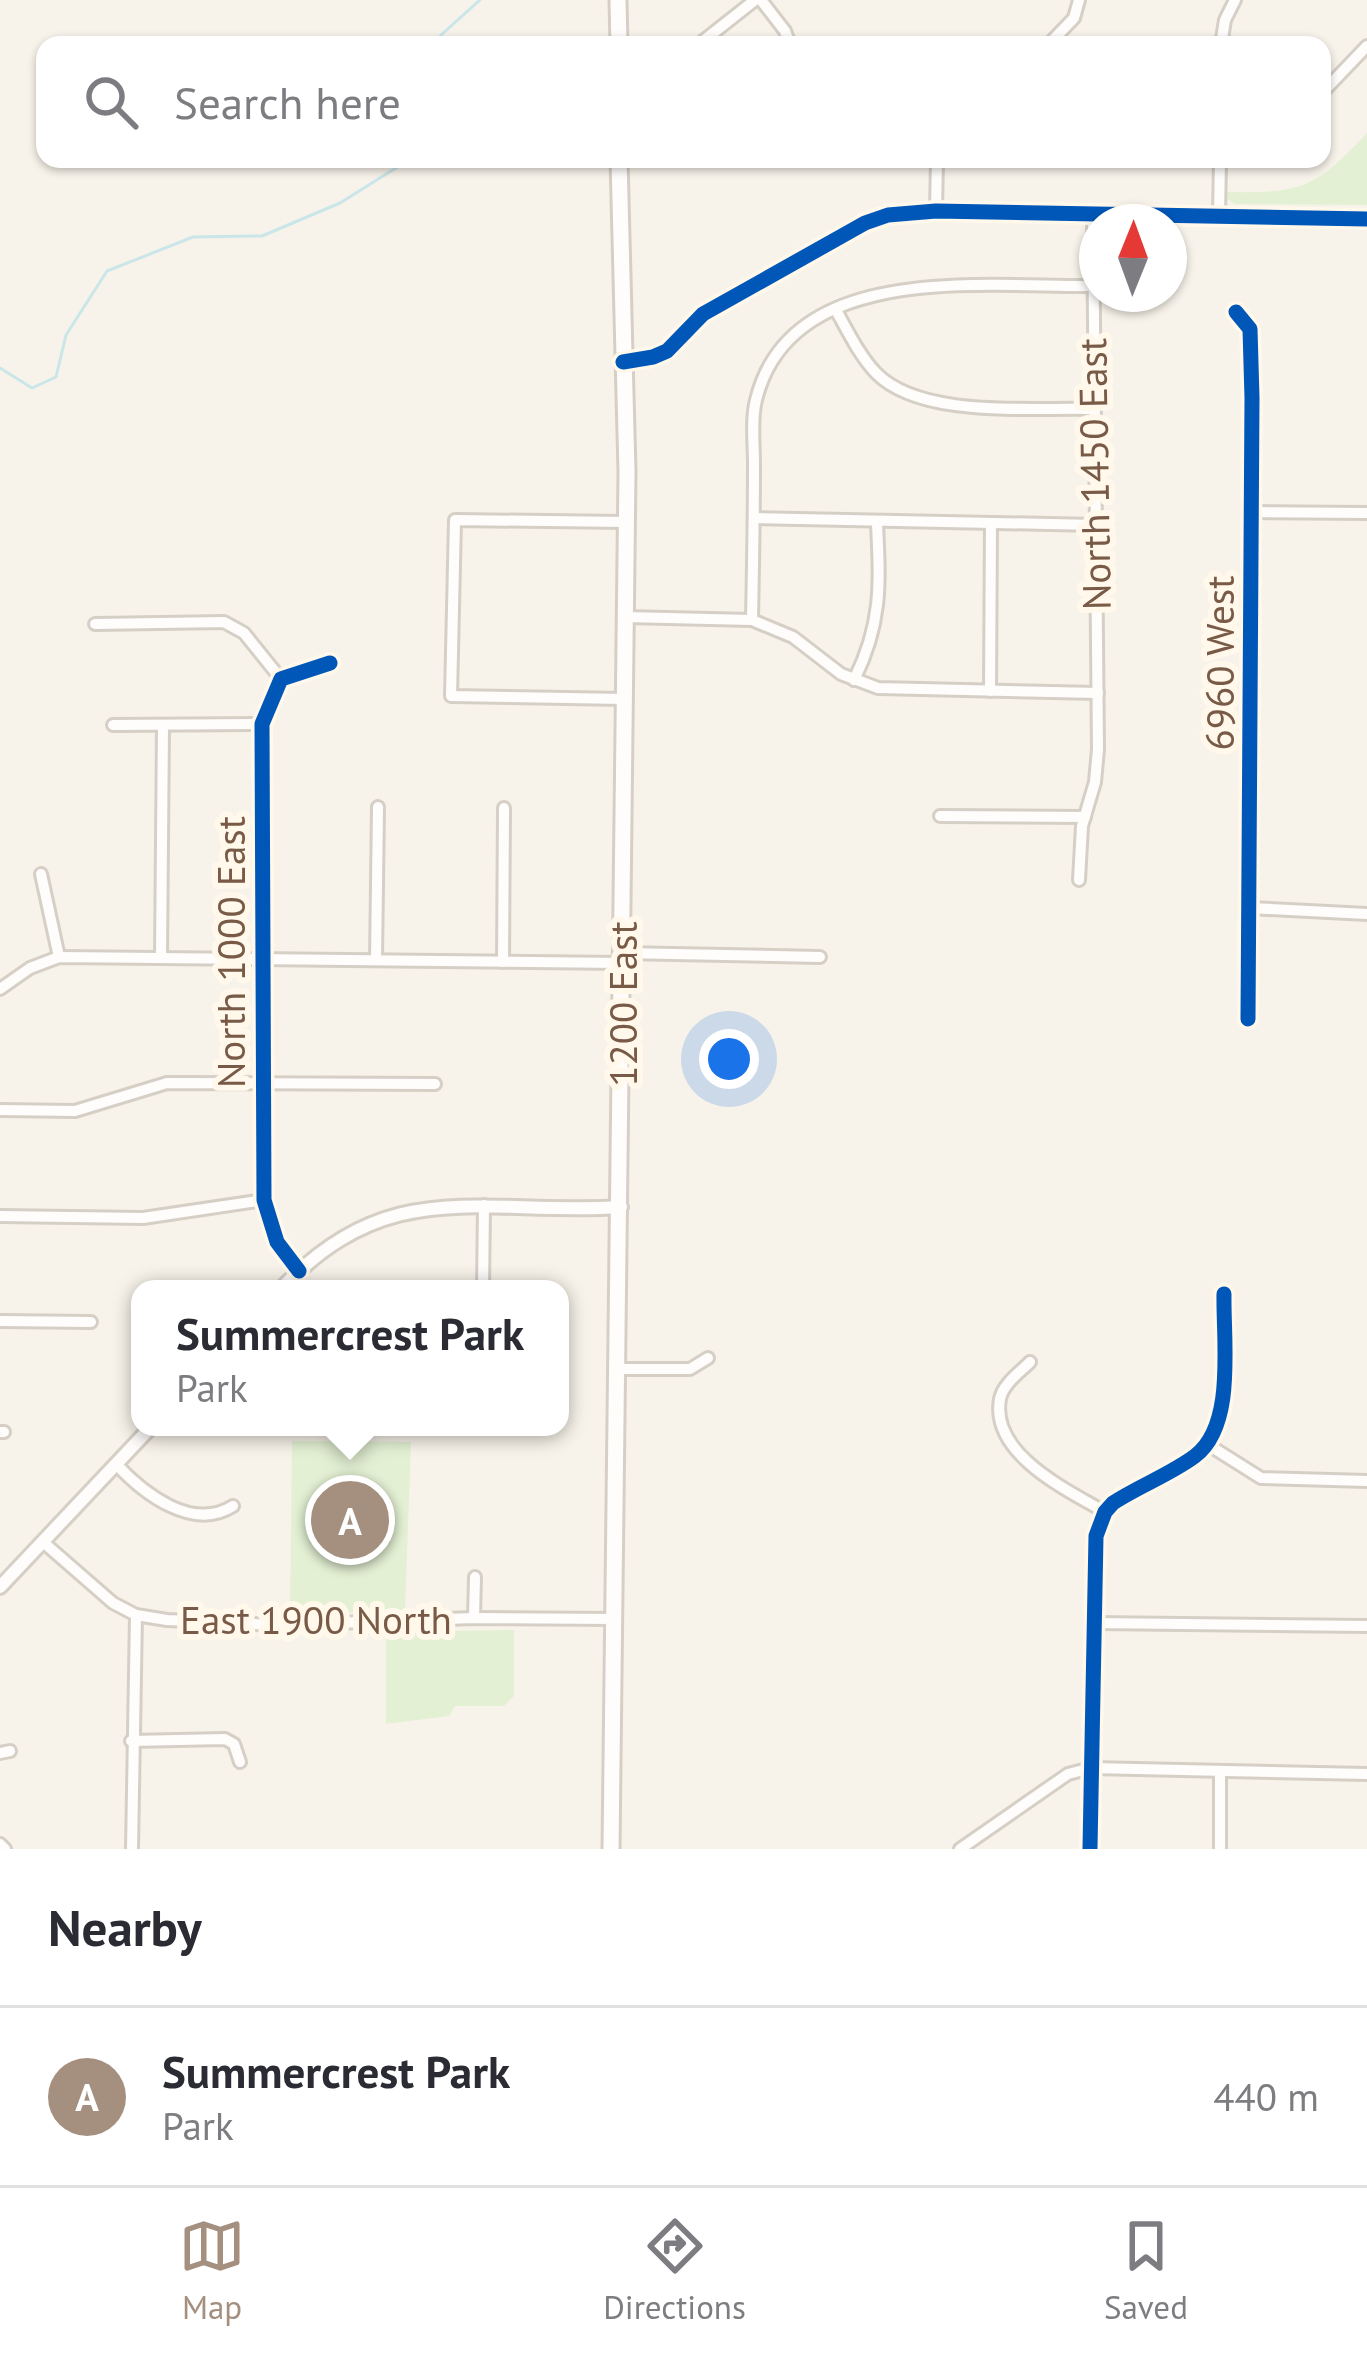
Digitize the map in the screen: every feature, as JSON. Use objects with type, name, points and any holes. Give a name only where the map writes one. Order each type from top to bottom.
[{"type":"main road","points":[[618,0],[620,36]]},
{"type":"main road","name":"1200 East","points":[[611,1849],[626,616],[619,168]]},
{"type":"street","points":[[710,36],[758,0],[787,36]]},
{"type":"street","points":[[1057,36],[1074,18],[1079,0]]},
{"type":"street","points":[[1222,36],[1235,0]]},
{"type":"street","points":[[1331,84],[1367,46]]},
{"type":"street","points":[[936,211],[937,168]]},
{"type":"street","points":[[1219,217],[1220,168]]},
{"type":"street","points":[[623,362],[653,358],[703,314],[865,223],[888,215],[936,211],[1079,214]]},
{"type":"street","points":[[1187,216],[1367,219]]},
{"type":"street","points":[[752,620],[755,402],[772,359],[805,326],[874,293],[908,286],[1079,286]]},
{"type":"street","points":[[836,310],[876,374],[923,399],[1092,409]]},
{"type":"street","name":"6960 West","points":[[1236,311],[1250,329],[1248,1019]]},
{"type":"street","name":"North 1450 East","points":[[1079,880],[1099,734],[1091,312]]},
{"type":"street","points":[[1252,512],[1367,513]]},
{"type":"street","points":[[754,518],[1096,525]]},
{"type":"street","points":[[625,699],[451,695],[455,520],[626,522]]},
{"type":"street","points":[[854,680],[878,616],[877,524]]},
{"type":"street","points":[[990,691],[991,524]]},
{"type":"street","points":[[626,616],[752,620],[793,637],[829,667],[878,688],[1098,693]]},
{"type":"street","points":[[94,624],[224,622],[244,633],[281,679],[330,663]]},
{"type":"street","name":"North 1000 East","points":[[281,679],[262,724],[264,1200],[277,1242],[298,1270]]},
{"type":"street","points":[[113,725],[262,724]]},
{"type":"street","points":[[161,957],[163,726]]},
{"type":"street","points":[[376,961],[378,807]]},
{"type":"street","points":[[503,962],[504,808]]},
{"type":"street","points":[[940,817],[1084,817]]},
{"type":"street","points":[[41,874],[59,957]]},
{"type":"street","points":[[1250,908],[1367,914]]},
{"type":"street","points":[[0,989],[29,968],[59,957],[503,962],[820,957]]},
{"type":"street","points":[[0,1110],[75,1111],[166,1083],[435,1084]]},
{"type":"street","points":[[0,1216],[143,1218],[264,1200]]},
{"type":"street","points":[[484,1205],[484,1280]]},
{"type":"street","points":[[289,1280],[332,1243],[382,1218],[427,1207],[621,1207]]},
{"type":"street","points":[[1090,1848],[1096,1536],[1105,1512],[1133,1490],[1195,1456],[1216,1433],[1222,1411],[1224,1294]]},
{"type":"street","points":[[0,1322],[91,1322]]},
{"type":"street","points":[[619,1369],[690,1370],[708,1358]]},
{"type":"street","points":[[1030,1362],[1006,1386],[1000,1400],[1001,1418],[1012,1445],[1025,1460],[1105,1512]]},
{"type":"street","points":[[0,1587],[142,1436]]},
{"type":"street","points":[[1207,1444],[1261,1478],[1367,1481]]},
{"type":"street","points":[[116,1464],[139,1488],[178,1509],[221,1514],[233,1506]]},
{"type":"street","name":"East 1900 North","points":[[43,1542],[102,1595],[136,1615],[167,1620],[278,1625],[615,1619]]},
{"type":"street","points":[[474,1618],[475,1577]]},
{"type":"street","points":[[132,1849],[136,1615]]},
{"type":"street","points":[[1093,1623],[1367,1626]]},
{"type":"street","points":[[131,1742],[225,1739],[234,1744],[240,1762]]},
{"type":"street","points":[[960,1849],[1069,1774],[1091,1768],[1367,1774]]},
{"type":"street","points":[[1220,1771],[1220,1849]]},
{"type":"green space","points":[[1367,133],[1367,205],[1235,204],[1224,192],[1289,189],[1333,166]]},
{"type":"green space","points":[[292,1441],[411,1442],[405,1610],[290,1615]]},
{"type":"green space","points":[[514,1630],[514,1696],[504,1706],[455,1706],[449,1716],[386,1724],[386,1632]]},
{"type":"waterway","points":[[441,36],[480,0]]},
{"type":"waterway","points":[[0,368],[32,388],[56,377],[66,335],[107,271],[193,237],[262,236],[340,203],[396,168]]},
{"type":"cycle path","points":[[623,362],[667,351],[703,314],[865,223],[888,215],[936,211],[1367,219]]},
{"type":"cycle path","points":[[1236,312],[1250,329],[1252,398],[1248,1019]]},
{"type":"cycle path","points":[[299,1271],[277,1242],[264,1200],[262,724],[281,679],[330,663]]},
{"type":"cycle path","points":[[1090,1848],[1096,1536],[1113,1503],[1186,1462],[1208,1442],[1222,1404],[1224,1294]]},
{"type":"place","name":"Summercrest Park","points":[[350,1520]]}]
